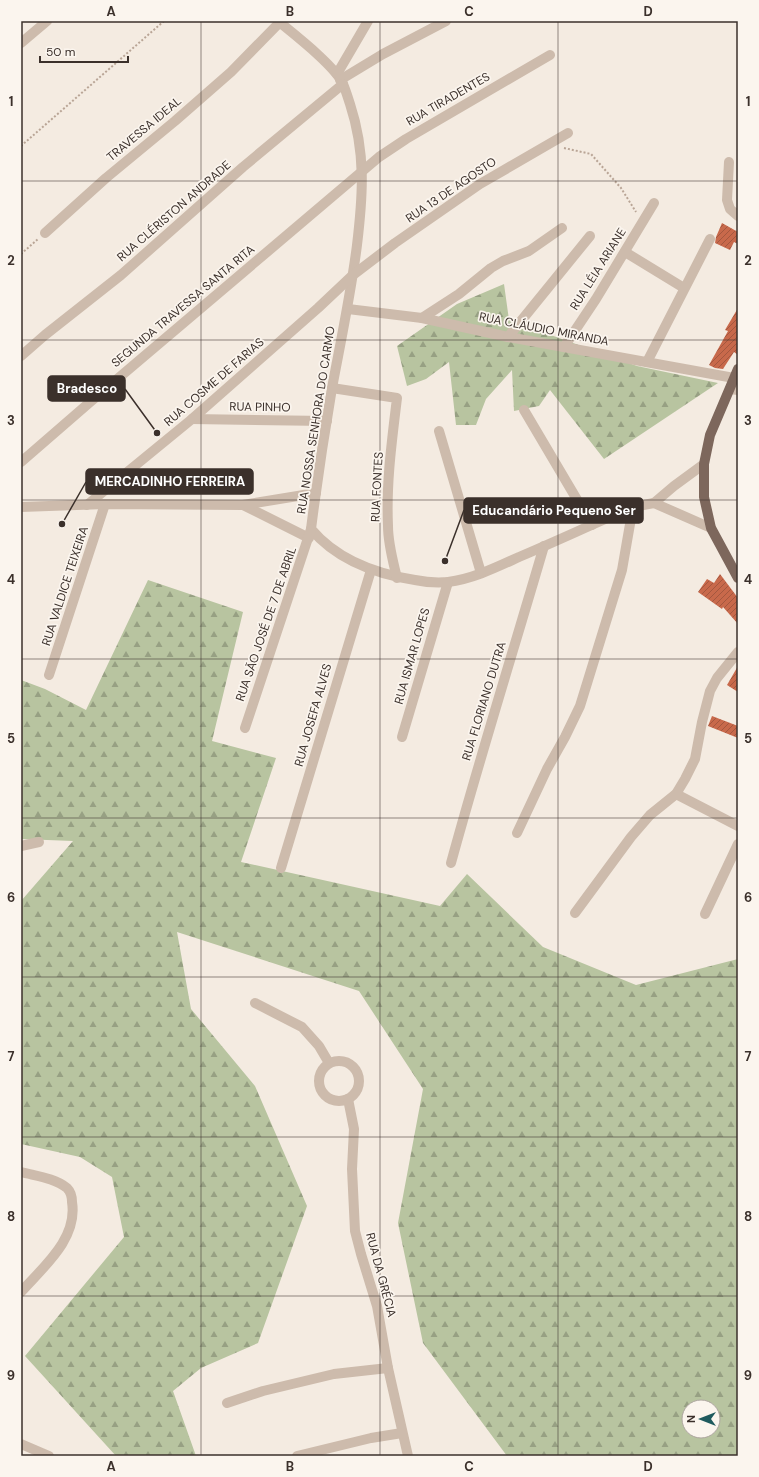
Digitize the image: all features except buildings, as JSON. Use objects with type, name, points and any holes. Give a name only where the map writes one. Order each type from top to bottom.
[{"type":"main road","points":[[737,372],[734,389],[710,435],[704,464],[704,497],[710,528],[738,578]]},
{"type":"street","points":[[21,43],[46,21]]},
{"type":"street","points":[[340,79],[368,21]]},
{"type":"street","points":[[340,79],[383,54],[446,21]]},
{"type":"street","name":"RUA NOSSA SENHORA DO CARMO","points":[[280,22],[313,51],[340,79],[352,112],[358,138],[362,170],[360,215],[353,275],[348,309],[326,421],[310,533],[335,552],[371,570],[397,578],[425,582],[448,582],[481,573],[633,507],[654,503],[704,464]]},
{"type":"street","name":"TRAVESSA IDEAL","points":[[45,233],[106,178],[231,72],[280,22]]},
{"type":"street","name":"RUA TIRADENTES","points":[[362,170],[406,139],[550,55]]},
{"type":"street","name":"RUA CLÉRISTON ANDRADE","points":[[21,356],[121,275],[340,79]]},
{"type":"street","name":"RUA 13 DE AGOSTO","points":[[353,275],[395,243],[480,184],[568,133]]},
{"type":"street","points":[[729,162],[727,200],[730,209],[738,216]]},
{"type":"street","name":"SEGUNDA TRAVESSA SANTA RITA","points":[[21,462],[48,437],[201,309],[362,170]]},
{"type":"street","name":"RUA LÉIA ARIANE","points":[[564,347],[596,299],[654,203]]},
{"type":"street","points":[[422,318],[459,294],[490,268],[503,261],[529,251],[562,228]]},
{"type":"street","points":[[508,337],[590,236]]},
{"type":"street","points":[[647,362],[710,239]]},
{"type":"street","points":[[625,252],[684,288]]},
{"type":"street","name":"RUA COSME DE FARIAS","points":[[87,505],[192,419],[318,308],[353,275]]},
{"type":"street","name":"RUA CLÁUDIO MIRANDA","points":[[348,309],[422,318],[508,337],[647,362],[737,372]]},
{"type":"street","name":"RUA FONTES","points":[[332,388],[397,398],[390,465],[388,528],[391,552],[397,578]]},
{"type":"street","points":[[524,410],[592,525]]},
{"type":"street","name":"RUA PINHO","points":[[192,419],[326,421]]},
{"type":"street","points":[[439,432],[481,573]]},
{"type":"street","points":[[21,507],[105,504],[243,505],[316,493]]},
{"type":"street","points":[[654,503],[710,528]]},
{"type":"street","name":"RUA VALDICE TEIXEIRA","points":[[49,675],[105,504]]},
{"type":"street","points":[[243,505],[310,533]]},
{"type":"street","points":[[517,833],[547,769],[580,706],[622,570],[633,507]]},
{"type":"street","name":"RUA SÃO JOSÉ DE 7 DE ABRIL","points":[[245,728],[310,533]]},
{"type":"street","name":"RUA FLORIANO DUTRA","points":[[451,863],[484,745],[544,546]]},
{"type":"street","name":"RUA JOSEFA ALVES","points":[[280,868],[371,570]]},
{"type":"street","name":"RUA ISMAR LOPES","points":[[402,737],[448,582]]},
{"type":"street","points":[[576,913],[631,837],[650,815],[676,794],[686,779],[695,759],[710,691],[717,678],[738,652]]},
{"type":"street","points":[[676,794],[738,826]]},
{"type":"street","points":[[21,846],[39,842]]},
{"type":"street","points":[[705,914],[738,844]]},
{"type":"street","points":[[256,1003],[302,1027],[319,1046],[329,1063]]},
{"type":"street","points":[[335,1060],[348,1062],[353,1065],[357,1071],[360,1077],[358,1090],[348,1099],[334,1101],[328,1098],[323,1092],[319,1079],[324,1067],[329,1063],[335,1060]]},
{"type":"street","name":"RUA DA GRÉCIA","points":[[348,1099],[354,1129],[352,1169],[356,1231],[361,1254],[377,1306],[388,1368],[408,1456]]},
{"type":"street","points":[[21,1172],[57,1182],[67,1188],[72,1195],[73,1207],[72,1222],[66,1239],[49,1261],[21,1292]]},
{"type":"street","points":[[226,1403],[263,1391],[327,1376],[388,1368]]},
{"type":"street","points":[[297,1456],[371,1438],[402,1433]]},
{"type":"street","points":[[21,1444],[49,1456]]},
{"type":"path","points":[[21,146],[164,21]]},
{"type":"path","points":[[547,144],[590,154],[621,188],[642,222]]},
{"type":"path","points":[[21,254],[45,233]]},
{"type":"green space","points":[[504,284],[509,320],[637,366],[718,383],[604,459],[550,390],[539,406],[514,411],[512,370],[486,399],[476,425],[456,425],[449,362],[426,379],[407,386],[397,346],[457,304]]},
{"type":"green space","points":[[148,580],[243,612],[212,741],[276,758],[241,862],[440,906],[467,874],[543,947],[636,985],[738,959],[738,1456],[507,1456],[423,1343],[398,1223],[423,1089],[359,991],[177,932],[191,1009],[255,1086],[307,1206],[258,1343],[201,1368],[173,1391],[196,1456],[116,1456],[25,1356],[124,1237],[112,1177],[80,1157],[21,1144],[21,901],[73,841],[21,839],[21,680],[45,689],[86,710]]},
{"type":"place","name":"Bradesco","points":[[157,433]]},
{"type":"place","name":"MERCADINHO FERREIRA","points":[[62,524]]},
{"type":"place","name":"Educandário Pequeno Ser","points":[[445,561]]}]
